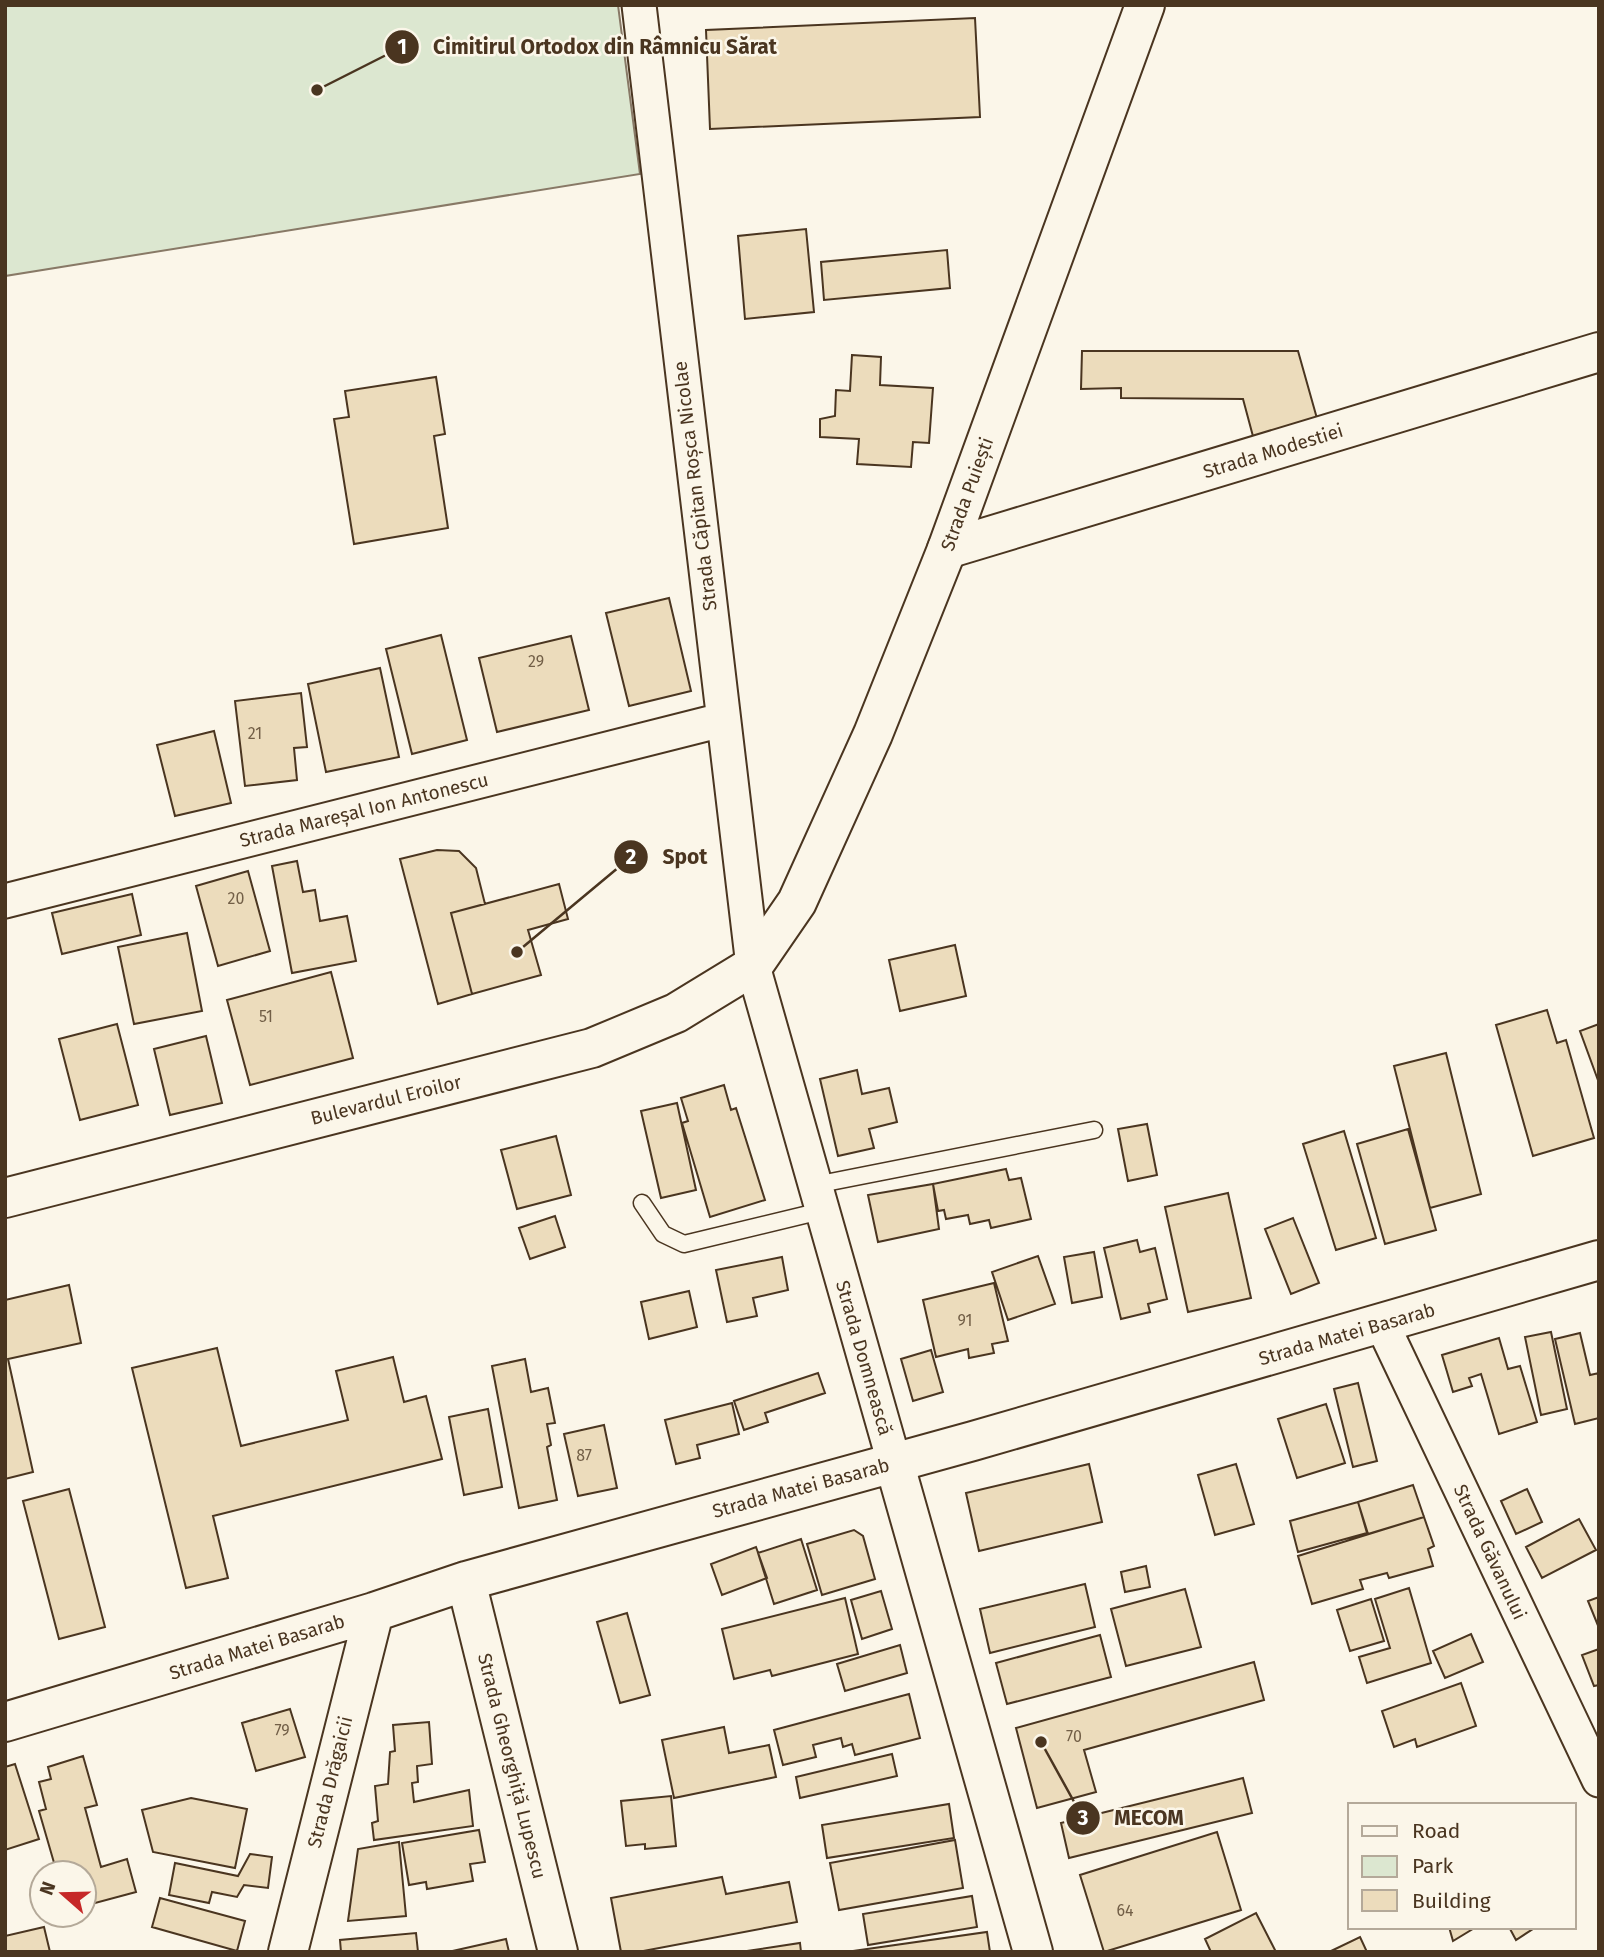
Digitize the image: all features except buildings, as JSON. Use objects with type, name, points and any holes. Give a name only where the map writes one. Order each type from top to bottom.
[{"type":"street","name":"Strada Căpitan Roșca Nicolae","points":[[639,5],[752,966]]},
{"type":"street","name":"Strada Puiești","points":[[752,966],[797,902],[873,734],[947,550],[1145,5]]},
{"type":"street","name":"Strada Modestiei","points":[[947,550],[1599,352]]},
{"type":"street","name":"Strada Mareșal Ion Antonescu","points":[[5,901],[722,720]]},
{"type":"street","name":"Strada Domnească","points":[[752,966],[1033,1952]]},
{"type":"street","name":"Bulevardul Eroilor","points":[[5,1198],[592,1048],[676,1013],[752,966]]},
{"type":"street","name":"Strada Matei Basarab","points":[[5,1722],[374,1612],[467,1581],[1599,1261]]},
{"type":"street","name":"Strada Găvanului","points":[[1382,1324],[1599,1780]]},
{"type":"street","name":"Strada Gheorghiță Lupescu","points":[[467,1581],[558,1952]]},
{"type":"street","name":"Strada Drăgaicii","points":[[288,1952],[374,1612]]},
{"type":"lane","points":[[642,1203],[663,1234],[684,1244],[818,1198],[1094,1130]]},
{"type":"green space","points":[[5,5],[618,5],[640,174],[5,276]]},
{"type":"place","name":"Cimitirul Ortodox din Râmnicu Sărat","points":[[317,90]]},
{"type":"place","name":"Spot","points":[[517,952]]},
{"type":"place","name":"MECOM","points":[[1041,1742]]}]
